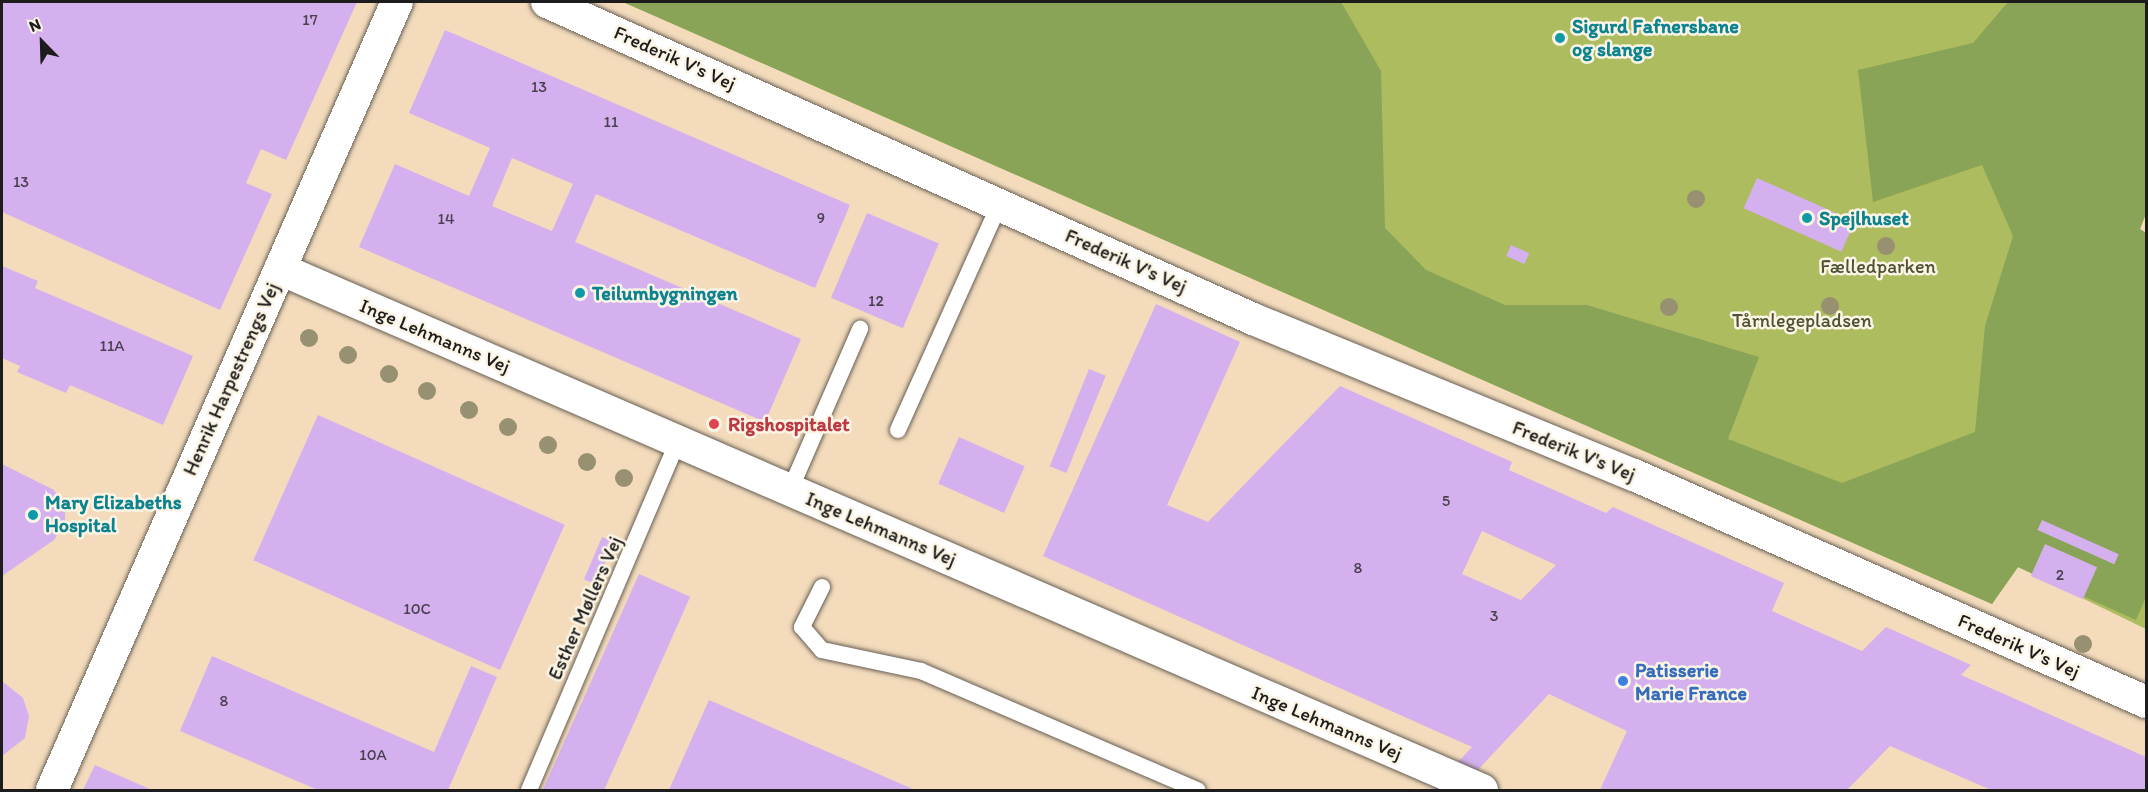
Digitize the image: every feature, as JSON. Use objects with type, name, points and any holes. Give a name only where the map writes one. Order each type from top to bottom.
[{"type":"street","name":"Henrik Harpestrengs Vej","points":[[51,790],[397,2]]},
{"type":"street","name":"Frederik V's Vej","points":[[547,2],[1000,203],[1253,320],[1634,475],[2146,702]]},
{"type":"street","name":"Inge Lehmanns Vej","points":[[280,269],[1482,790]]},
{"type":"lane","points":[[898,430],[1000,203]]},
{"type":"lane","points":[[790,490],[860,329]]},
{"type":"lane","name":"Esther Møllers Vej","points":[[529,790],[678,441]]},
{"type":"lane","points":[[822,587],[802,627],[822,650],[921,671],[1197,790]]},
{"type":"green space","name":"Fælledparken","points":[[623,2],[2146,2],[2146,214],[2140,229],[2146,233],[2146,629],[2018,567],[1992,604]]},
{"type":"green space","points":[[623,2],[1341,2],[1381,71],[1385,228],[1426,270],[1505,305],[1587,305],[1759,357],[1728,439],[1842,483],[1975,432],[1985,326],[2013,236],[1982,165],[1873,202],[1858,70],[1973,43],[2008,2],[2146,2],[2146,213],[2140,229],[2146,233],[2146,597],[2136,620],[2018,567],[1992,604]]},
{"type":"building","points":[[2,2],[357,2],[286,160],[261,149],[246,183],[272,194],[220,310],[2,212]]},
{"type":"building","points":[[445,30],[850,205],[815,288],[596,194],[575,242],[801,339],[765,422],[359,247],[395,164],[469,196],[490,148],[409,113]],"holes":[[[512,158],[573,184],[552,231],[492,206]]]},
{"type":"building","name":"Spejlhuset","points":[[1757,178],[1855,222],[1841,252],[1744,208]]},
{"type":"building","points":[[867,213],[939,243],[903,328],[831,298]]},
{"type":"building","points":[[1511,245],[1529,253],[1524,264],[1506,256]]},
{"type":"building","points":[[2,266],[38,281],[35,288],[193,356],[163,425],[70,385],[66,393],[17,372],[20,366],[2,358]]},
{"type":"building","points":[[1156,304],[1240,342],[1167,505],[1208,522],[1340,386],[1512,462],[1509,470],[1606,513],[1613,507],[1784,583],[1772,611],[1862,651],[1886,627],[1971,665],[1961,675],[2146,757],[2146,790],[1991,790],[1890,746],[1847,790],[1600,790],[1627,731],[1549,694],[1459,790],[1432,790],[1472,747],[1043,556]],"holes":[[[1482,531],[1556,565],[1521,600],[1462,574]]]},
{"type":"building","points":[[1089,369],[1106,376],[1066,473],[1050,466]]},
{"type":"building","points":[[318,415],[565,525],[500,670],[253,560]]},
{"type":"building","points":[[959,437],[1025,466],[1004,513],[938,484]]},
{"type":"building","name":"Mary Elizabeths Hospital","points":[[2,464],[54,490],[65,509],[65,522],[54,540],[2,576]]},
{"type":"building","points":[[2042,520],[2119,554],[2114,564],[2038,530]]},
{"type":"building","points":[[602,537],[614,542],[596,584],[584,579]]},
{"type":"building","points":[[2045,544],[2097,567],[2083,599],[2031,576]]},
{"type":"building","points":[[639,574],[690,597],[604,790],[543,790]]},
{"type":"building","points":[[212,656],[434,752],[471,666],[497,677],[448,790],[318,790],[180,731]]},
{"type":"building","points":[[2,681],[23,698],[29,716],[25,738],[2,756]]},
{"type":"building","points":[[709,700],[915,790],[669,790]]},
{"type":"building","points":[[95,765],[152,790],[83,790]]},
{"type":"place","name":"Sigurd Fafnersbane og slange","points":[[1560,38]]},
{"type":"place","name":"Spejlhuset","points":[[1807,218]]},
{"type":"place","name":"Teilumbygningen","points":[[580,293]]},
{"type":"place","name":"Rigshospitalet","points":[[714,424]]},
{"type":"place","name":"Mary Elizabeths Hospital","points":[[33,515]]},
{"type":"place","name":"Patisserie Marie France","points":[[1623,681]]},
{"type":"park label","name":"Tårnlegepladsen","points":[[1802,320]]}]
